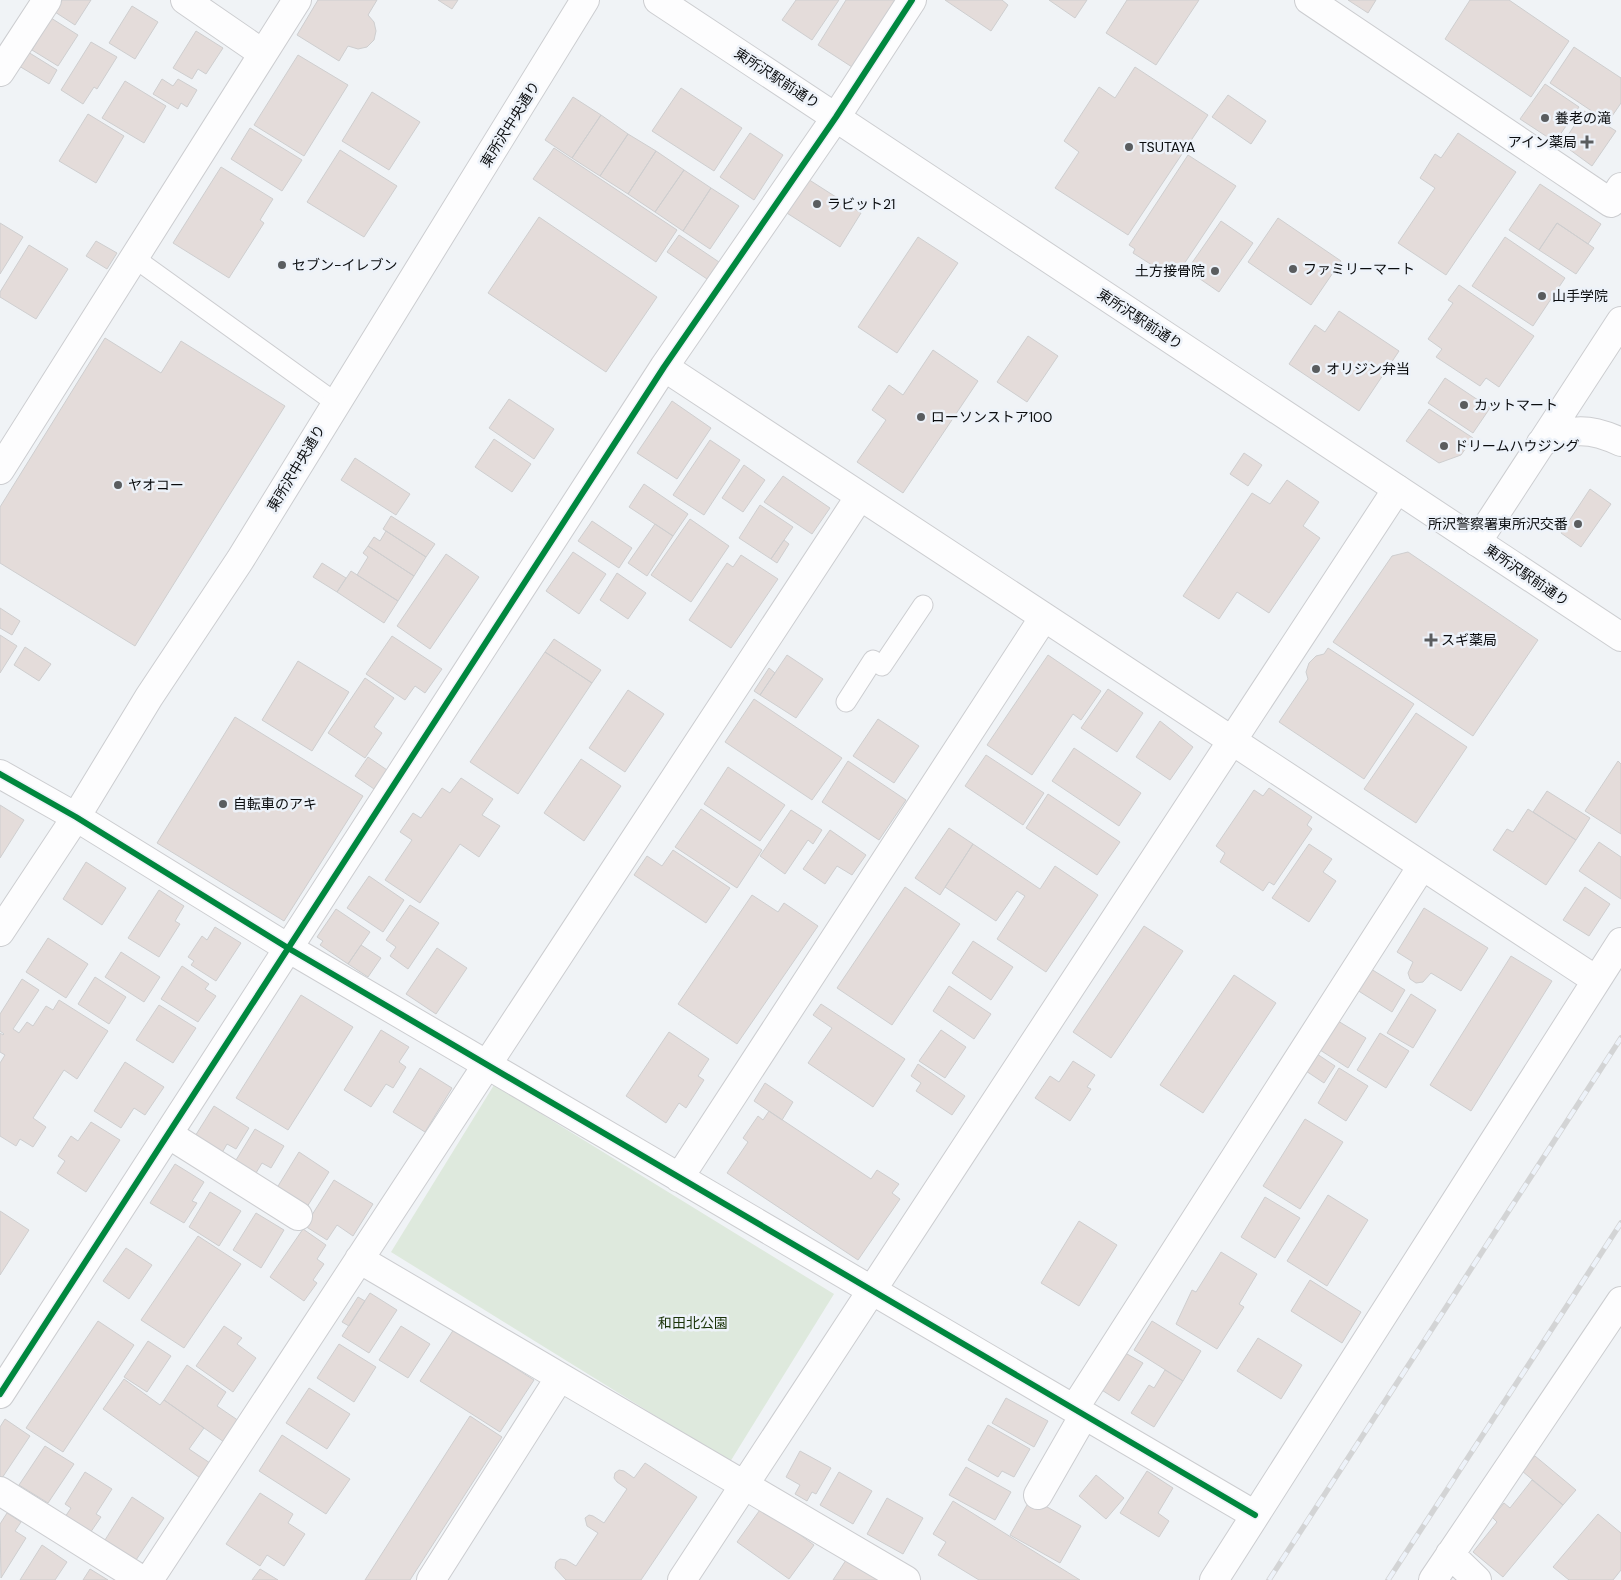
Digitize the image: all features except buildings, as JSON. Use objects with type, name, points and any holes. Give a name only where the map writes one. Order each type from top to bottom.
[{"type":"street","points":[[0,72],[47,0]]},
{"type":"street","points":[[185,0],[262,53]]},
{"type":"street","points":[[0,470],[296,0]]},
{"type":"street","name":"東所沢中央通り","points":[[0,932],[76,817],[149,698],[240,560],[586,0]]},
{"type":"street","name":"東所沢駅前通り","points":[[658,0],[1621,637]]},
{"type":"street","points":[[0,1394],[664,367],[836,117],[912,0]]},
{"type":"street","points":[[1309,0],[1611,203],[1621,187]]},
{"type":"street","points":[[1478,542],[1621,321]]},
{"type":"street","points":[[664,367],[1596,980]]},
{"type":"street","points":[[1541,443],[1560,433],[1584,431],[1608,436],[1621,442]]},
{"type":"street","points":[[682,1580],[1397,489]]},
{"type":"street","points":[[148,1580],[860,496]]},
{"type":"street","points":[[680,1178],[1044,617]]},
{"type":"street","points":[[0,774],[76,817],[288,948],[1255,1515]]},
{"type":"street","points":[[1038,1495],[1079,1412],[1422,866]]},
{"type":"street","points":[[1214,1580],[1621,942]]},
{"type":"street","points":[[168,1134],[298,1216]]},
{"type":"street","points":[[359,1259],[906,1580]]},
{"type":"street","points":[[1432,1580],[1621,1301]]},
{"type":"street","points":[[431,1580],[560,1377]]},
{"type":"street","points":[[0,1492],[142,1580]]},
{"type":"street","points":[[1450,1554],[1477,1580]]},
{"type":"lane","points":[[133,257],[336,403]]},
{"type":"lane","points":[[846,702],[923,605]]},
{"type":"green space","name":"和田北公園","points":[[494,1085],[834,1294],[730,1462],[391,1252]]},
{"type":"railway","points":[[1269,1580],[1621,1038]]},
{"type":"railway","points":[[1388,1580],[1621,1223]]},
{"type":"cycle path","points":[[0,1394],[664,367],[836,117],[912,0]]},
{"type":"cycle path","points":[[0,774],[76,817],[288,948],[1255,1515]]},
{"type":"place","name":"養老の滝","points":[[1545,118]]},
{"type":"place","name":"アイン薬局","points":[[1587,142]]},
{"type":"place","name":"TSUTAYA","points":[[1129,147]]},
{"type":"place","name":"ラビット21","points":[[817,204]]},
{"type":"place","name":"セブン-イレブン","points":[[282,265]]},
{"type":"place","name":"ファミリーマート","points":[[1293,269]]},
{"type":"place","name":"土方接骨院","points":[[1215,271]]},
{"type":"place","name":"山手学院","points":[[1542,296]]},
{"type":"place","name":"オリジン弁当","points":[[1316,369]]},
{"type":"place","name":"カットマート","points":[[1464,405]]},
{"type":"place","name":"ローソンストア100","points":[[921,417]]},
{"type":"place","name":"ドリームハウジング","points":[[1444,446]]},
{"type":"place","name":"ヤオコー","points":[[118,485]]},
{"type":"place","name":"所沢警察署東所沢交番","points":[[1578,524]]},
{"type":"place","name":"スギ薬局","points":[[1431,640]]},
{"type":"place","name":"自転車のアキ","points":[[223,804]]}]
